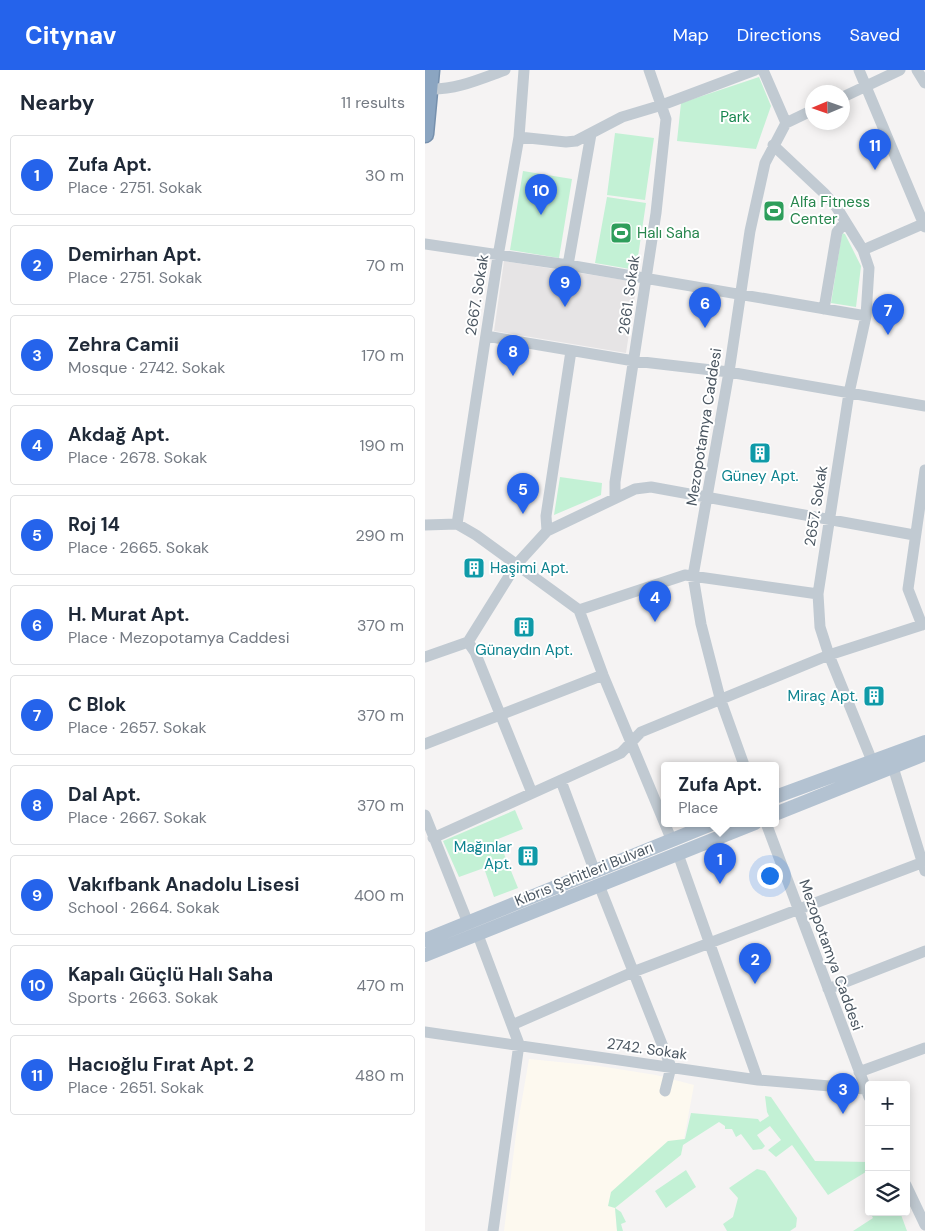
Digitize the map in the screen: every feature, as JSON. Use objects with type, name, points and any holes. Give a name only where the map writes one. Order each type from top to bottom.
[{"type":"highway","points":[[425,134],[431,70]]},
{"type":"main road","points":[[779,796],[925,742]]},
{"type":"main road","points":[[779,812],[925,754]]},
{"type":"main road","name":"Kıbrıs Şehitleri Bulvarı","points":[[425,955],[479,935],[671,841],[704,827]]},
{"type":"main road","name":"Kıbrıs Şehitleri Bulvarı","points":[[427,939],[597,878],[678,854],[745,827]]},
{"type":"street","points":[[429,89],[452,88],[505,70]]},
{"type":"street","name":"2667. Sokak","points":[[457,524],[498,256],[519,137],[524,70]]},
{"type":"street","name":"2661. Sokak","points":[[615,496],[615,482],[646,278],[666,119],[649,70]]},
{"type":"street","points":[[519,137],[566,142],[591,134],[622,117],[662,105],[755,70]]},
{"type":"street","points":[[763,70],[786,122],[805,114]]},
{"type":"street","points":[[859,70],[924,224],[863,250]]},
{"type":"street","points":[[850,94],[900,70]]},
{"type":"street","points":[[917,70],[925,83]]},
{"type":"street","name":"Mezopotamya Caddesi","points":[[743,762],[720,698],[701,624],[693,576],[729,372],[750,231],[763,173],[773,146],[786,122]]},
{"type":"street","points":[[568,265],[591,134]]},
{"type":"street","name":"2657. Sokak","points":[[773,146],[825,194],[863,250],[869,268],[866,316],[849,393],[818,594],[820,627],[829,655],[872,761]]},
{"type":"street","points":[[824,309],[837,232],[841,226],[847,225]]},
{"type":"street","points":[[425,244],[568,265],[866,316]]},
{"type":"street","points":[[486,336],[634,361],[729,372],[925,406]]},
{"type":"street","points":[[547,531],[546,516],[571,351]]},
{"type":"street","points":[[433,838],[621,752],[641,732],[720,698],[829,655],[924,624],[909,590],[914,535],[925,470]]},
{"type":"street","points":[[425,657],[468,642],[516,565],[547,531],[615,496],[635,489],[651,487],[914,535]]},
{"type":"street","points":[[425,525],[457,524],[476,535],[579,610],[603,675],[661,817]]},
{"type":"street","points":[[579,610],[676,577],[693,576],[818,594]]},
{"type":"street","points":[[468,642],[475,652],[532,793]]},
{"type":"street","points":[[425,744],[603,675]]},
{"type":"street","points":[[512,1025],[633,972],[799,910],[923,867],[893,767]]},
{"type":"street","points":[[561,781],[671,1067],[665,1091]]},
{"type":"street","points":[[425,816],[468,923]]},
{"type":"street","points":[[665,827],[671,841]]},
{"type":"street","name":"Mezopotamya Caddesi","points":[[768,827],[865,1088]]},
{"type":"street","points":[[678,854],[708,944],[758,1080]]},
{"type":"street","points":[[479,935],[519,1044],[493,1231]]},
{"type":"street","points":[[827,989],[925,951]]},
{"type":"street","name":"2742. Sokak","points":[[425,1032],[519,1044],[758,1080],[865,1093]]},
{"type":"street","points":[[859,1072],[925,1048]]},
{"type":"street","points":[[910,1193],[925,1225]]},
{"type":"shaded area","points":[[504,261],[637,282],[626,353],[494,331]]},
{"type":"shaded area","points":[[529,1059],[599,1066],[656,1075],[694,1085],[681,1155],[615,1208],[617,1231],[504,1231],[516,1134]]},
{"type":"green space","name":"Park","points":[[759,77],[771,106],[756,149],[677,141],[681,103]]},
{"type":"green space","name":"Halı Saha","points":[[615,133],[654,138],[645,200],[607,195]]},
{"type":"green space","points":[[523,171],[572,179],[559,258],[510,250]]},
{"type":"green space","name":"Halı Saha","points":[[607,197],[646,203],[636,270],[595,263]]},
{"type":"green space","points":[[842,233],[845,234],[861,266],[856,307],[831,303]]},
{"type":"green space","points":[[560,477],[602,483],[601,495],[554,515]]},
{"type":"green space","points":[[515,810],[523,829],[498,839],[518,888],[494,897],[484,868],[459,877],[443,841]]},
{"type":"green space","points":[[765,1096],[771,1097],[815,1161],[865,1162],[865,1172],[828,1195],[792,1145],[776,1157],[768,1150],[781,1140],[770,1126],[757,1135],[765,1146],[762,1149],[753,1150],[741,1134],[736,1137],[732,1129],[725,1129],[725,1126],[719,1122],[683,1145],[681,1155],[615,1208],[608,1206],[611,1192],[668,1141],[685,1139],[691,1113],[758,1119],[760,1122],[769,1116]]},
{"type":"green space","points":[[757,1169],[765,1171],[797,1218],[796,1227],[790,1231],[727,1231],[723,1224],[733,1217],[738,1198],[729,1188]]},
{"type":"green space","points":[[686,1170],[696,1187],[666,1208],[655,1191]]},
{"type":"green space","points":[[615,1208],[621,1212],[626,1222],[621,1224],[623,1231],[617,1231]]},
{"type":"green space","points":[[872,1216],[901,1216],[907,1231],[853,1231],[873,1218]]},
{"type":"place","name":"Hacıoğlu Fırat Apt. 2","points":[[875,170]]},
{"type":"place","name":"Alfa Fitness Center","points":[[774,211]]},
{"type":"place","name":"Kapalı Güçlü Halı Saha","points":[[541,215]]},
{"type":"place","name":"Halı Saha","points":[[621,233]]},
{"type":"place","name":"Vakıfbank Anadolu Lisesi","points":[[565,307]]},
{"type":"place","name":"H. Murat Apt.","points":[[705,328]]},
{"type":"place","name":"C Blok","points":[[888,335]]},
{"type":"place","name":"Dal Apt.","points":[[513,376]]},
{"type":"place","name":"Güney Apt.","points":[[760,453]]},
{"type":"place","name":"Roj 14","points":[[523,514]]},
{"type":"place","name":"Haşimi Apt.","points":[[474,568]]},
{"type":"place","name":"Akdağ Apt.","points":[[655,622]]},
{"type":"place","name":"Günaydın Apt.","points":[[524,627]]},
{"type":"place","name":"Miraç Apt.","points":[[874,696]]},
{"type":"place","name":"Mağınlar Apt.","points":[[528,856]]},
{"type":"place","name":"Zufa Apt.","points":[[720,884]]},
{"type":"place","name":"Demirhan Apt.","points":[[755,984]]},
{"type":"place","name":"Zehra Camii","points":[[843,1114]]}]
